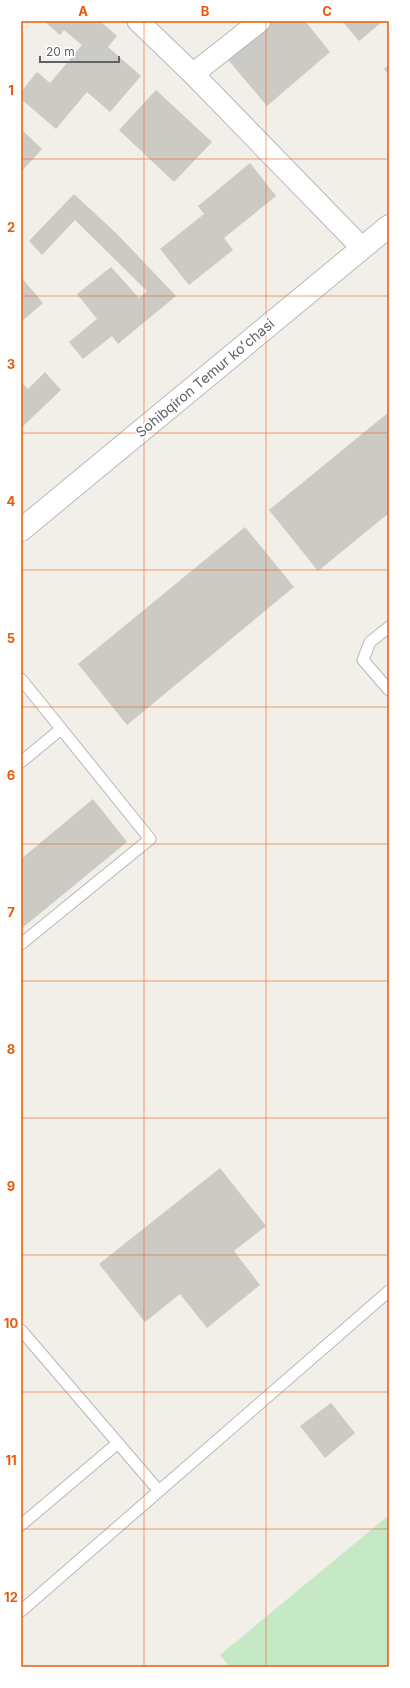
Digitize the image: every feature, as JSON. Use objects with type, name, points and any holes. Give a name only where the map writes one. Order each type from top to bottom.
[{"type":"main road","name":"Sohibqiron Temur koʻchasi","points":[[21,530],[389,226]]},
{"type":"street","points":[[138,21],[193,74],[362,248]]},
{"type":"street","points":[[193,74],[260,21]]},
{"type":"lane","points":[[389,627],[370,642],[363,660],[389,690]]},
{"type":"lane","points":[[21,679],[150,839],[21,944]]},
{"type":"lane","points":[[21,762],[62,729]]},
{"type":"lane","points":[[21,1611],[389,1291]]},
{"type":"lane","points":[[21,1330],[159,1491]]},
{"type":"lane","points":[[21,1525],[118,1443]]},
{"type":"green space","points":[[389,1515],[389,1667],[230,1667],[220,1655]]},
{"type":"building","points":[[44,21],[100,21],[117,36],[108,47],[141,76],[110,112],[87,92],[56,129],[21,99],[21,92],[37,72],[50,83],[82,45],[64,30],[60,35]]},
{"type":"building","points":[[265,21],[305,21],[330,52],[267,106],[224,55]]},
{"type":"building","points":[[342,21],[383,21],[359,41]]},
{"type":"building","points":[[389,65],[389,75],[384,69]]},
{"type":"building","points":[[156,90],[212,142],[174,182],[119,130]]},
{"type":"building","points":[[21,129],[42,149],[21,172]]},
{"type":"building","points":[[250,163],[276,196],[224,238],[233,250],[189,285],[160,249],[204,214],[198,206]]},
{"type":"building","points":[[74,194],[118,235],[176,296],[118,344],[112,336],[83,359],[69,342],[97,319],[77,294],[111,267],[139,298],[147,291],[75,220],[42,255],[29,241]]},
{"type":"building","points":[[21,277],[43,303],[21,322]]},
{"type":"building","points":[[45,372],[61,390],[21,428],[21,382],[28,389]]},
{"type":"building","points":[[389,412],[389,513],[318,571],[269,510]]},
{"type":"building","points":[[245,527],[294,587],[127,725],[78,664]]},
{"type":"building","points":[[93,799],[127,842],[21,929],[21,859]]},
{"type":"building","points":[[220,1168],[266,1226],[234,1251],[260,1285],[207,1328],[180,1294],[145,1322],[99,1264]]},
{"type":"building","points":[[331,1403],[355,1433],[325,1458],[300,1426]]}]
